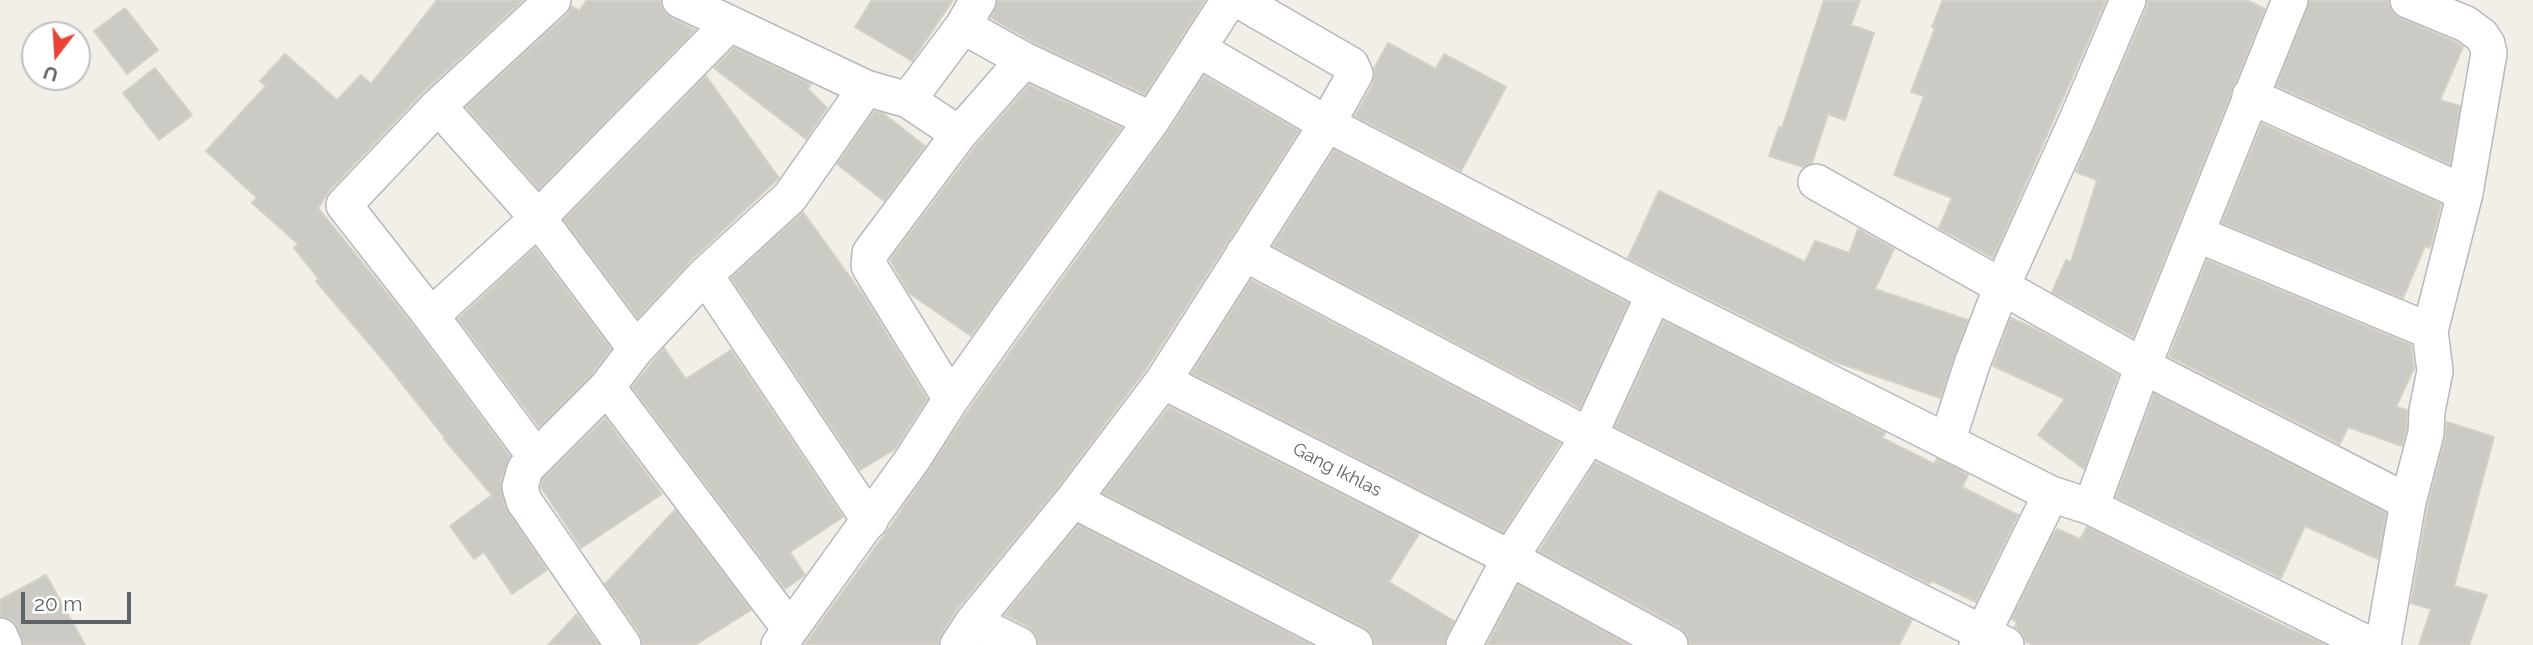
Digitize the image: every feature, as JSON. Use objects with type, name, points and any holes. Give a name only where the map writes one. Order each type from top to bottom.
[{"type":"street","points":[[535,456],[344,205],[438,106],[553,0]]},
{"type":"street","points":[[680,0],[866,88],[908,100],[959,134]]},
{"type":"street","points":[[607,387],[784,637],[870,521],[951,399],[1152,120],[1229,0]]},
{"type":"street","points":[[1019,645],[966,633],[1073,500],[1163,381],[1327,124],[1355,74],[1351,65],[1239,0]]},
{"type":"street","points":[[1947,442],[2002,286],[2128,0]]},
{"type":"street","points":[[2383,645],[2408,502],[2427,433],[2427,411],[2435,371],[2430,331],[2465,193],[2488,69],[2487,44],[2481,35],[2466,24],[2409,0]]},
{"type":"street","points":[[2091,507],[2143,366],[2289,1]]},
{"type":"street","points":[[908,100],[970,13],[1024,60],[1152,120]]},
{"type":"street","points":[[430,316],[538,218],[729,24]]},
{"type":"street","points":[[1198,49],[1327,124],[1654,294],[2051,494],[2091,507],[2370,645]]},
{"type":"street","points":[[951,399],[869,267],[870,253],[959,134],[1024,60]]},
{"type":"street","points":[[623,645],[524,501],[520,487],[525,468],[607,387],[636,349],[705,275],[790,197],[866,88]]},
{"type":"street","points":[[2250,96],[2465,193]]},
{"type":"street","points":[[438,106],[538,218],[636,349]]},
{"type":"street","points":[[1816,182],[2143,366],[2408,502]]},
{"type":"street","points":[[2197,234],[2430,331]]},
{"type":"street","points":[[1244,253],[1589,436],[1988,641],[2051,494]]},
{"type":"street","points":[[705,275],[870,521]]},
{"type":"street","points":[[1464,645],[1510,558],[1589,436],[1654,294]]},
{"type":"street","name":"Gang Ikhlas","points":[[1163,381],[1510,558],[1670,645]]},
{"type":"street","points":[[1073,500],[1355,645]]},
{"type":"street","points":[[0,636],[4,645]]},
{"type":"building","points":[[437,0],[523,0],[423,92],[329,191],[318,208],[415,328],[510,456],[501,482],[505,507],[547,570],[512,594],[484,552],[474,559],[450,526],[492,495],[316,281],[319,279],[294,248],[298,244],[252,203],[257,198],[206,151],[266,86],[260,81],[285,54],[337,100],[361,75],[371,84]]},
{"type":"building","points":[[587,0],[660,0],[663,11],[671,18],[695,30],[539,189],[466,107],[567,15],[572,6],[579,11]]},
{"type":"building","points":[[872,0],[953,0],[912,61],[855,27]]},
{"type":"building","points":[[998,0],[1205,0],[1145,94],[1033,42],[991,18]]},
{"type":"building","points":[[1824,0],[1860,0],[1851,25],[1874,33],[1845,120],[1828,114],[1812,163],[1803,167],[1769,156],[1779,127],[1782,128]]},
{"type":"building","points":[[1943,0],[2106,0],[1993,258],[1939,228],[1952,198],[1894,175],[1924,96],[1911,92]]},
{"type":"building","points":[[2148,0],[2246,0],[2265,9],[2133,337],[2052,292],[2066,260],[2071,262],[2097,180],[2076,172],[2147,8]]},
{"type":"building","points":[[2310,0],[2388,0],[2392,12],[2400,18],[2463,47],[2440,100],[2460,106],[2450,164],[2277,86]]},
{"type":"building","points":[[125,8],[158,50],[127,74],[94,31]]},
{"type":"building","points":[[1388,43],[1436,69],[1444,54],[1506,87],[1461,171],[1355,116],[1373,84],[1374,69]]},
{"type":"building","points":[[734,48],[811,84],[808,89],[827,108],[806,139],[714,68]]},
{"type":"building","points":[[155,68],[192,115],[159,140],[123,93]]},
{"type":"building","points":[[706,76],[779,178],[691,260],[638,318],[564,220]]},
{"type":"building","points":[[1204,76],[1299,131],[1146,369],[1057,488],[957,609],[941,634],[938,645],[804,645],[1168,132]]},
{"type":"building","points":[[1029,85],[1121,128],[971,336],[909,293],[890,260],[975,147]]},
{"type":"building","points":[[874,111],[884,114],[925,146],[884,201],[837,164]]},
{"type":"building","points":[[2262,124],[2441,204],[2430,248],[2425,246],[2403,298],[2222,223]]},
{"type":"building","points":[[1334,150],[1628,303],[1580,408],[1273,246]]},
{"type":"building","points":[[1659,191],[1805,262],[1815,241],[1849,253],[1858,229],[1894,249],[1875,289],[1968,320],[1940,398],[1830,360],[1628,258]]},
{"type":"building","points":[[803,212],[863,295],[927,399],[895,449],[860,470],[731,278]]},
{"type":"building","points":[[535,248],[611,349],[592,374],[539,427],[458,319]]},
{"type":"building","points":[[2207,260],[2411,345],[2414,368],[2396,407],[2407,410],[2402,446],[2348,427],[2340,444],[2169,356]]},
{"type":"building","points":[[1251,280],[1560,443],[1503,532],[1192,373]]},
{"type":"building","points":[[2011,318],[2118,375],[2084,469],[2038,435],[2065,399],[1993,366]]},
{"type":"building","points":[[1664,321],[1885,433],[1882,438],[1934,464],[1937,459],[1956,468],[1968,475],[1962,487],[2018,515],[1976,602],[1932,581],[1930,584],[1615,427]]},
{"type":"building","points":[[664,348],[686,379],[731,350],[843,517],[790,552],[805,575],[785,589],[632,387]]},
{"type":"building","points":[[2154,394],[2386,513],[2378,559],[2305,526],[2281,578],[2116,497]]},
{"type":"building","points":[[1169,407],[1419,534],[1389,582],[1454,621],[1444,645],[1375,645],[1372,635],[1364,627],[1103,493]]},
{"type":"building","points":[[605,418],[662,494],[581,548],[541,487],[543,479]]},
{"type":"building","points":[[2447,422],[2494,437],[2454,586],[2487,595],[2469,645],[2419,645],[2431,609],[2411,603],[2428,506]]},
{"type":"building","points":[[1596,462],[1912,620],[1899,645],[1690,645],[1687,635],[1680,627],[1539,551]]},
{"type":"building","points":[[675,510],[751,610],[695,645],[643,645],[640,634],[605,584]]},
{"type":"building","points":[[1078,525],[1311,645],[1039,645],[1036,635],[1029,627],[1005,615]]},
{"type":"building","points":[[2087,527],[2325,645],[2034,645],[2026,642],[2015,627],[2017,622],[2012,619],[2054,533],[2057,529],[2080,539]]},
{"type":"building","points":[[46,575],[85,645],[24,645],[12,620],[0,616],[0,600]]},
{"type":"building","points":[[1518,585],[1628,645],[1487,645]]},
{"type":"building","points":[[577,614],[599,645],[548,645]]}]
